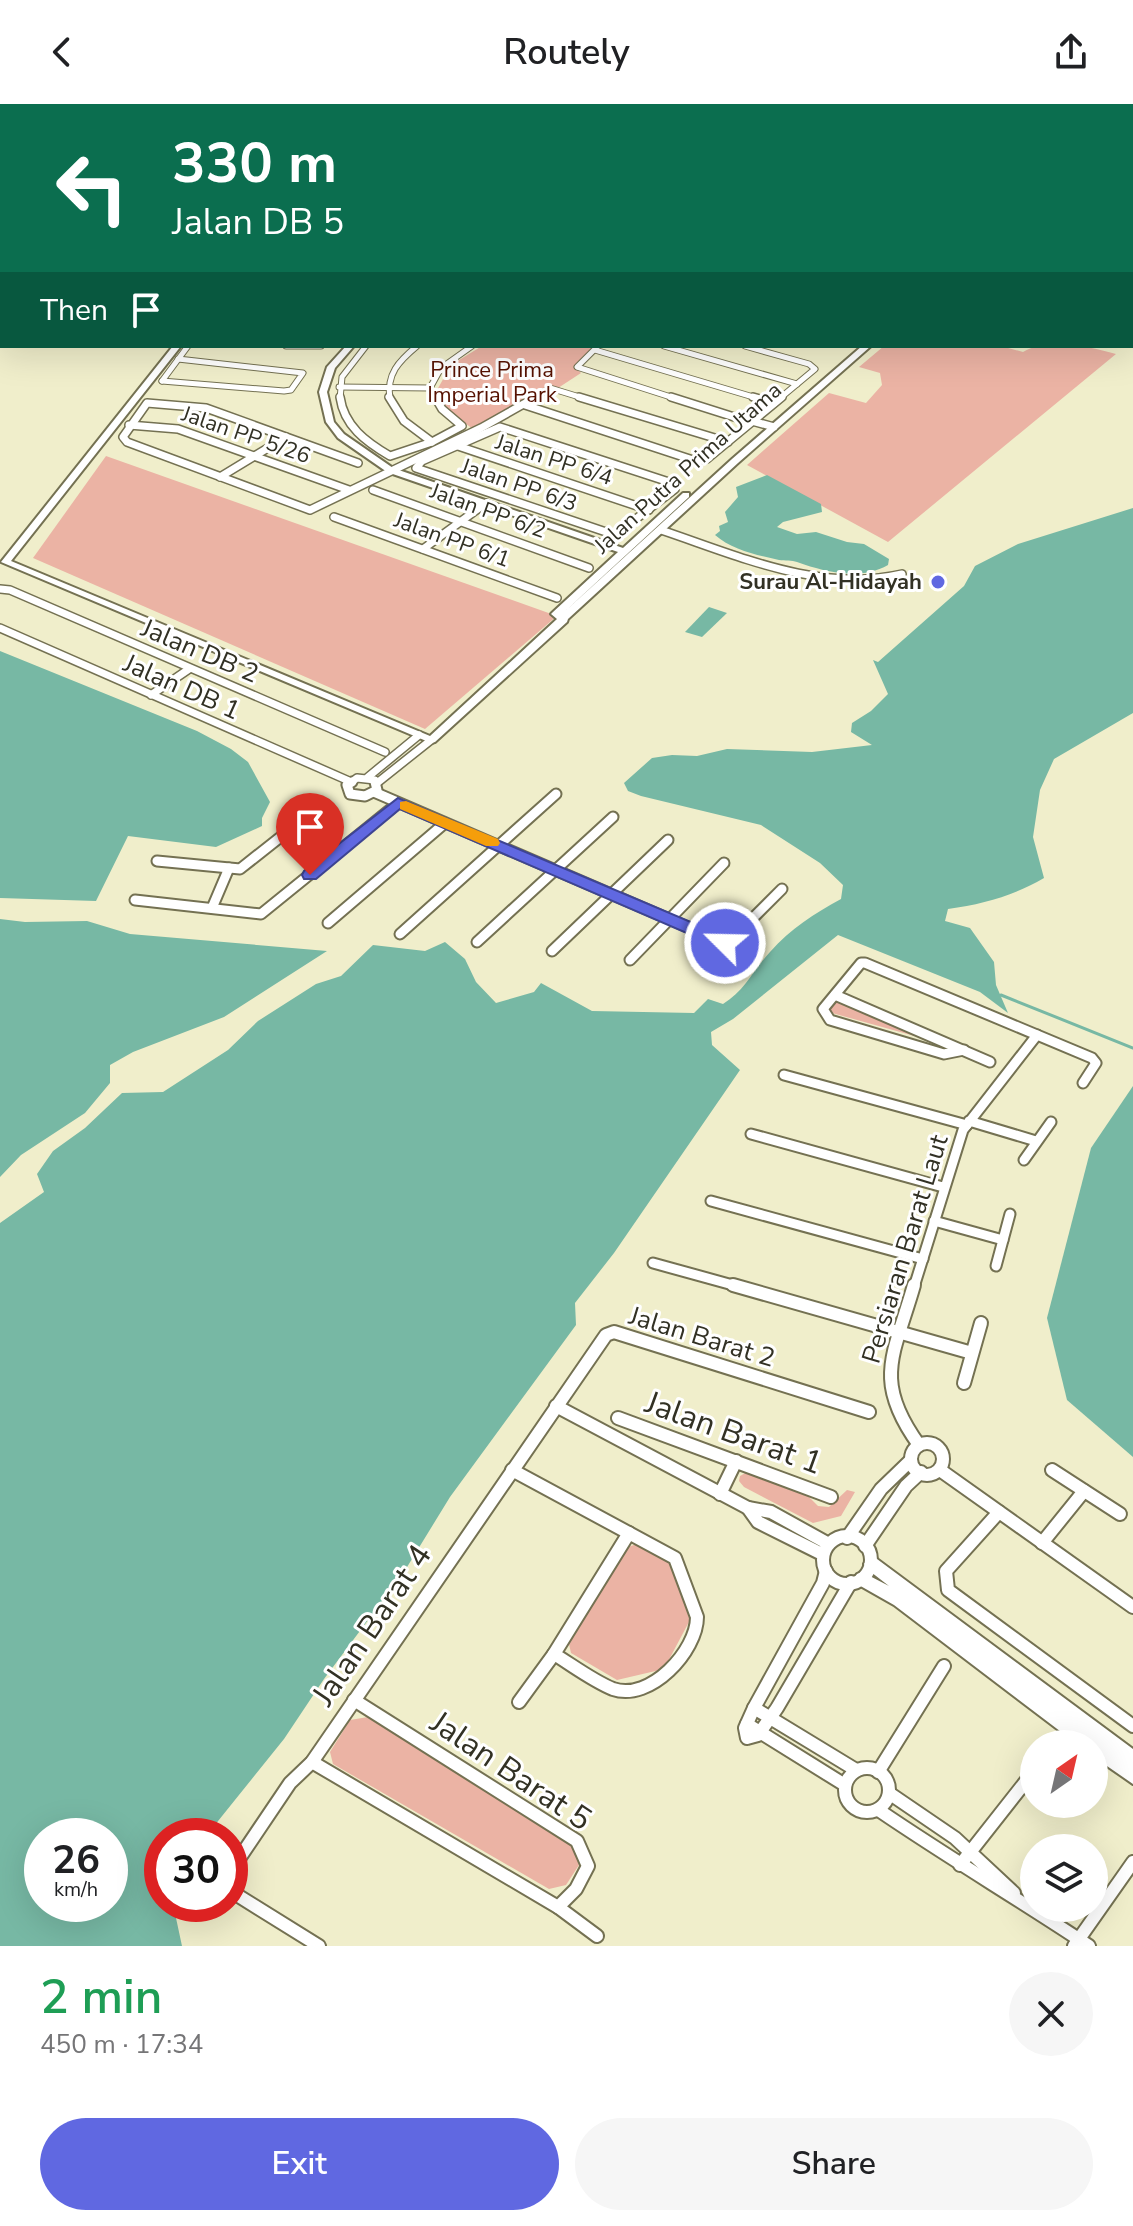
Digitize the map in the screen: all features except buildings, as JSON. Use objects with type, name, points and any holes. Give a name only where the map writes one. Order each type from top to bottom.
[{"type":"street","points":[[175,348],[3,565],[431,740],[376,788]]},
{"type":"street","points":[[178,359],[303,373],[287,391],[162,381],[178,359],[186,348]]},
{"type":"street","points":[[348,348],[331,367],[323,392],[330,422],[341,436],[390,470],[624,551]]},
{"type":"street","points":[[364,348],[349,362],[339,387],[340,412],[354,432],[382,452],[390,456],[399,455],[462,426],[442,409],[430,388]]},
{"type":"street","points":[[415,348],[392,369],[387,387],[392,408],[399,419],[432,442]]},
{"type":"street","points":[[430,388],[441,368],[469,348]]},
{"type":"street","points":[[768,427],[577,367],[597,348],[774,403]]},
{"type":"street","points":[[671,348],[797,384]]},
{"type":"street","points":[[525,405],[696,461],[707,459],[815,369],[809,364],[752,348]]},
{"type":"street","name":"Jalan Putra Prima Utama","points":[[564,620],[556,614],[856,348]]},
{"type":"street","name":"Jalan Putra Prima Utama","points":[[431,740],[661,530],[768,427],[865,348]]},
{"type":"street","points":[[339,387],[430,388]]},
{"type":"street","points":[[358,463],[206,408],[147,403],[123,437],[127,442],[310,510],[319,509],[349,490],[525,405],[550,388],[728,442]]},
{"type":"street","name":"Jalan PP 5/26","points":[[129,425],[178,429],[349,490]]},
{"type":"street","points":[[457,446],[494,428],[505,428],[675,485],[675,489],[649,510]]},
{"type":"street","points":[[220,477],[286,437]]},
{"type":"street","name":"Jalan PP 6/4","points":[[448,442],[649,510]]},
{"type":"street","name":"Jalan PP 6/3","points":[[457,446],[416,465],[419,470],[608,534],[620,534],[649,510]]},
{"type":"street","name":"Jalan PP 6/2","points":[[373,490],[589,568]]},
{"type":"street","points":[[423,549],[486,503]]},
{"type":"street","name":"Jalan PP 6/1","points":[[334,517],[557,598]]},
{"type":"street","points":[[661,530],[834,580],[871,581],[902,574]]},
{"type":"street","name":"Jalan DB 2","points":[[0,589],[10,590],[385,752]]},
{"type":"street","name":"Jalan DB 1","points":[[0,628],[349,781],[346,788],[350,794],[360,796],[376,788]]},
{"type":"street","points":[[151,695],[189,669]]},
{"type":"street","points":[[349,781],[368,777],[419,735]]},
{"type":"street","points":[[368,777],[376,788],[398,803],[730,944],[782,889]]},
{"type":"street","points":[[400,934],[556,794]]},
{"type":"street","points":[[135,900],[261,914],[398,803]]},
{"type":"street","points":[[157,861],[229,868],[245,866],[321,805]]},
{"type":"street","points":[[477,942],[613,817]]},
{"type":"street","points":[[328,923],[445,823]]},
{"type":"street","points":[[552,951],[668,840]]},
{"type":"street","points":[[630,960],[724,863]]},
{"type":"street","points":[[212,908],[229,868]]},
{"type":"street","points":[[964,1050],[944,1054],[830,1020],[823,1010],[861,963],[865,963],[1092,1058],[1096,1063],[1083,1083]]},
{"type":"street","points":[[835,995],[990,1062]]},
{"type":"street","name":"Persiaran Barat Laut","points":[[919,1445],[899,1418],[889,1388],[892,1362],[943,1187],[968,1123],[1037,1035]]},
{"type":"street","points":[[784,1075],[1036,1141]]},
{"type":"street","points":[[1024,1160],[1051,1122]]},
{"type":"street","points":[[751,1134],[943,1187]]},
{"type":"street","points":[[711,1201],[923,1259]]},
{"type":"street","points":[[996,1266],[1010,1214]]},
{"type":"street","points":[[934,1221],[1003,1240]]},
{"type":"street","points":[[653,1263],[972,1353]]},
{"type":"street","points":[[964,1383],[981,1323]]},
{"type":"street","name":"Jalan Barat 2","points":[[556,1406],[606,1335],[614,1332],[869,1412]]},
{"type":"street","points":[[556,1406],[748,1508],[758,1522],[825,1549],[847,1538],[881,1489],[910,1461],[911,1450],[919,1445],[930,1445],[940,1452],[944,1461],[940,1470],[930,1474],[921,1472],[910,1461]]},
{"type":"street","name":"Jalan Barat 4","points":[[248,1847],[290,1783],[312,1762],[556,1406]]},
{"type":"street","name":"Jalan Barat 1","points":[[618,1418],[831,1497]]},
{"type":"street","points":[[720,1494],[736,1461]]},
{"type":"street","points":[[512,1470],[679,1562],[697,1617],[697,1625],[669,1675],[661,1682],[621,1691],[554,1654]]},
{"type":"street","points":[[940,1470],[1133,1607]]},
{"type":"street","points":[[1052,1470],[1120,1514]]},
{"type":"street","points":[[865,1546],[906,1486],[921,1472]]},
{"type":"street","points":[[1042,1543],[1084,1491]]},
{"type":"street","points":[[999,1512],[946,1571],[948,1590],[1133,1726]]},
{"type":"street","points":[[519,1702],[554,1654],[629,1533]]},
{"type":"street","points":[[847,1538],[865,1546],[872,1564],[1133,1759]]},
{"type":"street","points":[[825,1549],[823,1583],[747,1724],[845,1785]]},
{"type":"street","points":[[760,1732],[856,1580],[872,1564]]},
{"type":"street","points":[[826,1571],[837,1579],[856,1580],[900,1600],[1071,1730]]},
{"type":"street","points":[[878,1772],[944,1666]]},
{"type":"street","name":"Jalan Barat 5","points":[[354,1700],[577,1841],[588,1866],[575,1890],[558,1907]]},
{"type":"street","points":[[754,1708],[856,1770],[878,1772],[888,1783],[889,1793],[880,1811]]},
{"type":"street","points":[[1108,1758],[1133,1776]]},
{"type":"street","points":[[312,1762],[558,1907],[597,1936]]},
{"type":"street","points":[[856,1770],[846,1779],[845,1785],[853,1806],[867,1812],[880,1811],[960,1865],[1020,1900]]},
{"type":"street","points":[[960,1865],[1020,1788]]},
{"type":"street","points":[[889,1793],[970,1851],[1020,1899]]},
{"type":"street","points":[[1051,1922],[1081,1944],[1133,1862]]},
{"type":"street","name":"Jalan Barat 4","points":[[248,1902],[319,1946]]},
{"type":"green space","name":"Prince Prima Imperial Park","points":[[479,348],[595,348],[578,362],[576,368],[581,373],[558,388],[546,388],[473,429],[447,410],[437,390],[451,365]]},
{"type":"green space","points":[[882,348],[1008,348],[1023,352],[1031,348],[1090,348],[1116,354],[888,542],[747,465],[829,393],[866,403],[882,385],[880,373],[859,367]]},
{"type":"green space","points":[[106,456],[557,616],[425,729],[33,558]]},
{"type":"green space","points":[[842,1001],[936,1042],[832,1013],[829,1009],[834,1002]]},
{"type":"green space","points":[[747,1472],[802,1490],[818,1506],[829,1507],[847,1490],[855,1492],[841,1516],[813,1523],[744,1487],[739,1481],[740,1476]]},
{"type":"green space","points":[[637,1544],[669,1561],[690,1620],[664,1669],[617,1680],[571,1653],[569,1644],[625,1548]]},
{"type":"green space","points":[[368,1717],[573,1845],[579,1865],[566,1885],[549,1889],[333,1764],[330,1752],[350,1720]]},
{"type":"water","points":[[767,475],[821,504],[822,512],[783,522],[777,527],[797,534],[816,532],[864,544],[889,559],[888,565],[866,573],[831,572],[745,551],[715,535],[720,531],[719,526],[728,522],[725,512],[738,497],[736,487]]},
{"type":"water","points":[[1133,508],[1133,713],[1054,759],[1040,790],[1033,837],[1044,878],[998,898],[948,909],[945,921],[970,928],[994,962],[996,985],[1008,1013],[980,992],[838,935],[733,1019],[711,1032],[712,1045],[740,1070],[614,1253],[575,1303],[576,1325],[450,1497],[404,1572],[324,1679],[284,1739],[220,1818],[144,1818],[144,1922],[177,1922],[182,1946],[0,1946],[0,1223],[44,1192],[37,1174],[53,1151],[85,1128],[122,1093],[163,1092],[228,1050],[258,1021],[316,984],[341,976],[373,945],[425,951],[445,942],[465,959],[476,982],[496,1003],[534,992],[541,983],[592,1011],[694,1013],[708,999],[723,1004],[737,993],[786,936],[841,899],[843,885],[820,863],[761,825],[641,796],[628,791],[624,783],[652,758],[697,756],[727,749],[812,752],[872,745],[851,732],[852,723],[871,711],[888,694],[873,660],[878,662],[964,586],[975,566],[1018,544]]},
{"type":"water","points":[[709,607],[727,613],[702,637],[685,632]]},
{"type":"water","points":[[0,651],[197,731],[231,749],[248,762],[270,802],[262,818],[262,826],[216,847],[128,836],[96,901],[0,898]]},
{"type":"water","points":[[0,919],[25,922],[87,921],[130,934],[327,951],[224,1017],[133,1052],[110,1065],[110,1083],[85,1113],[21,1155],[0,1177]]},
{"type":"water","points":[[1133,1086],[1133,1457],[1067,1400],[1047,1318],[1091,1148]]},
{"type":"waterway","points":[[1001,995],[1133,1048]]},
{"type":"slow traffic","points":[[406,806],[492,843]]},
{"type":"place","name":"Surau Al-Hidayah","points":[[938,582]]},
{"type":"route","points":[[310,875],[398,803],[725,943]]}]
